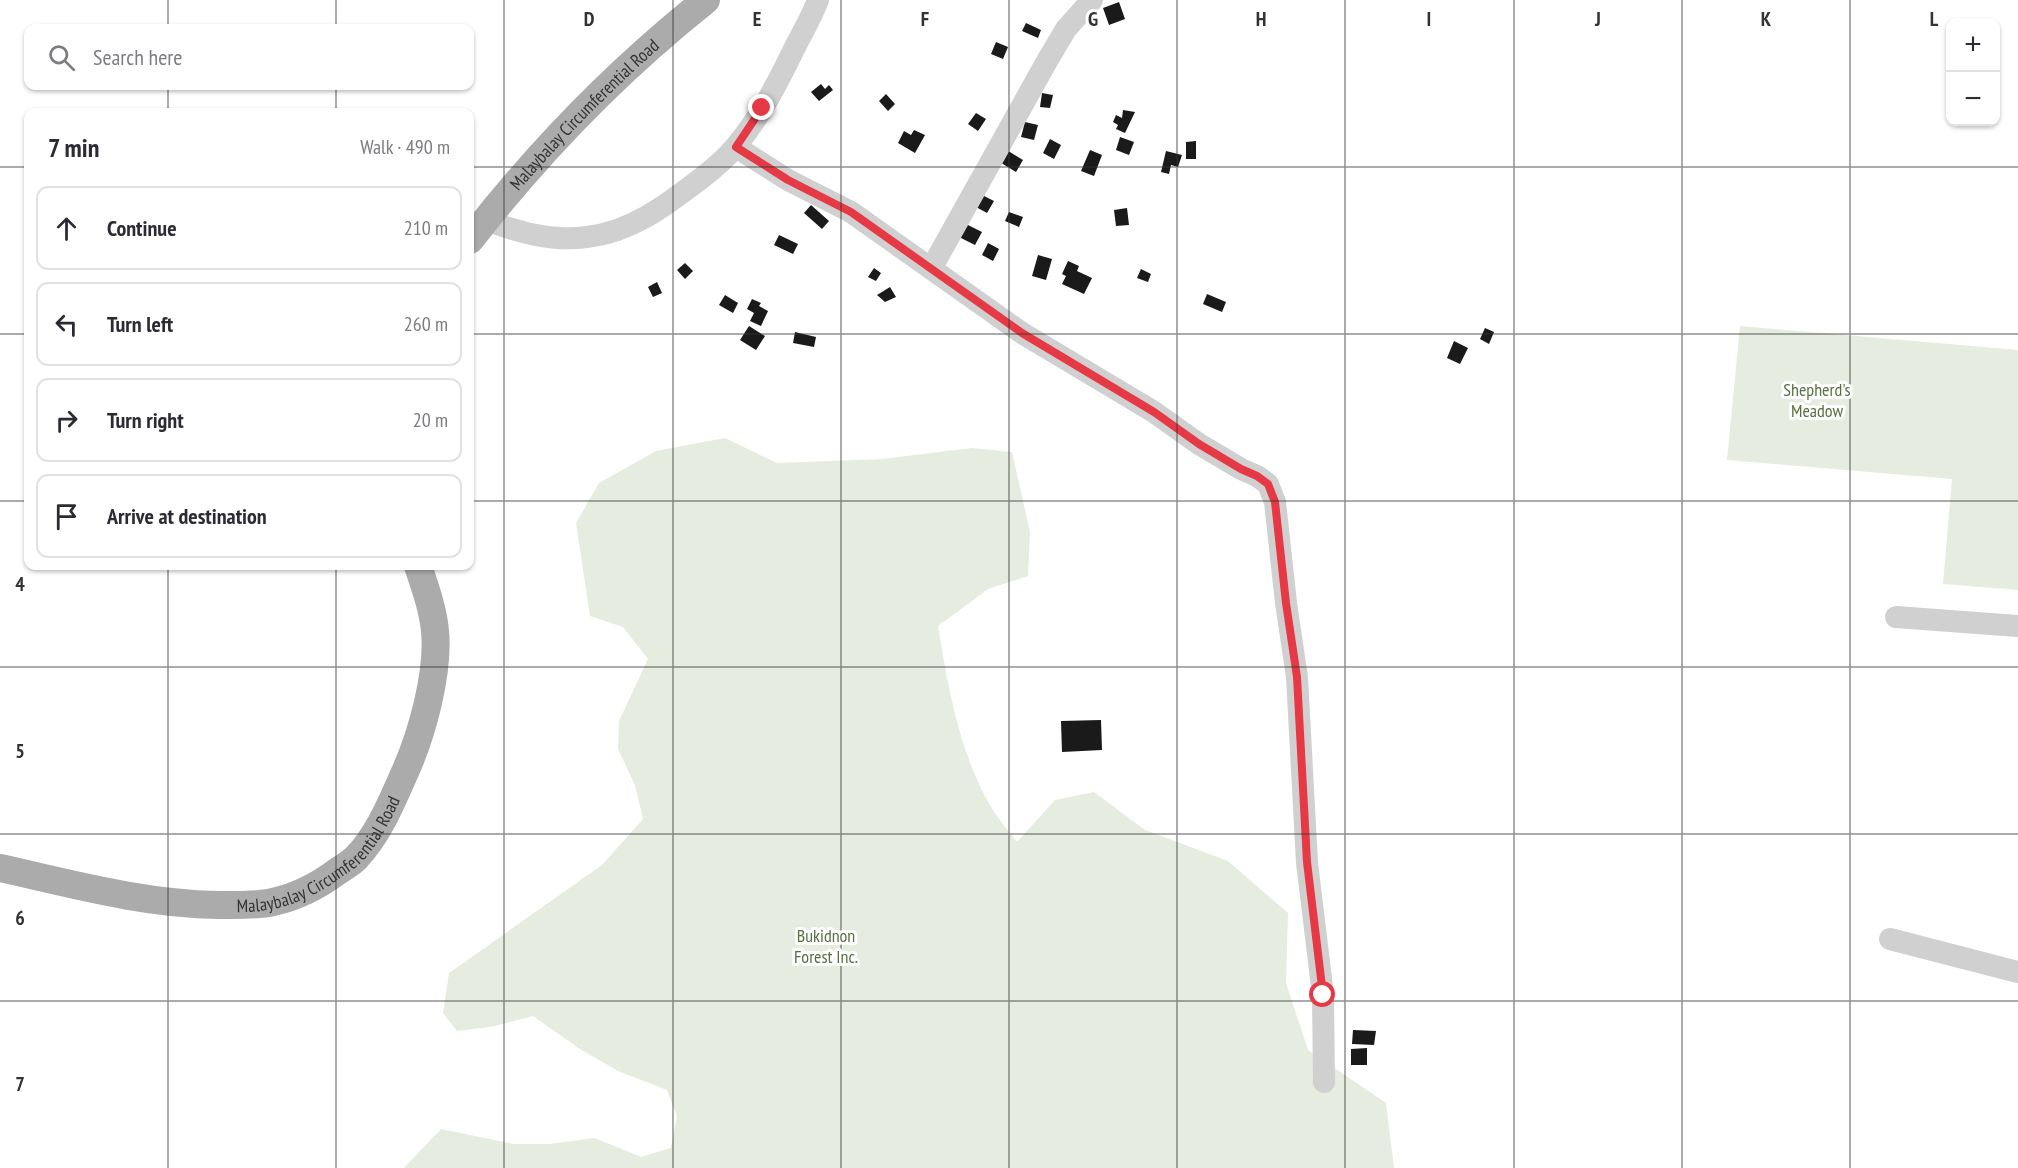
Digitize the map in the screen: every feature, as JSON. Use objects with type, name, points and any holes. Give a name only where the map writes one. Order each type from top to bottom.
[{"type":"main road","name":"Malaybalay Circumferential Road","points":[[477,230],[531,166],[591,102],[706,0]]},
{"type":"main road","name":"Malaybalay Circumferential Road","points":[[0,868],[139,898],[189,904],[239,905],[272,902],[308,891],[355,859],[387,811],[410,761],[426,708],[435,666],[435,631],[428,596],[419,570]]},
{"type":"street","points":[[477,230],[510,230],[533,235],[586,238],[610,233],[636,223],[665,207],[736,147],[783,72],[818,0]]},
{"type":"street","points":[[932,269],[1066,29],[1092,0]]},
{"type":"street","points":[[736,147],[788,180],[851,212],[1022,333],[1146,407],[1199,444],[1268,484],[1273,492],[1297,677],[1307,862],[1323,995],[1324,1082]]},
{"type":"street","points":[[1896,617],[2018,626]]},
{"type":"street","points":[[1890,939],[2018,972]]},
{"type":"green space","name":"Shepherd's Meadow","points":[[1740,326],[2018,350],[2018,590],[1943,584],[1952,479],[1727,460]]},
{"type":"green space","name":"Bukidnon Forest Inc.","points":[[725,438],[777,463],[882,459],[972,448],[1012,452],[1030,532],[1028,576],[988,589],[938,626],[950,693],[961,737],[987,800],[1017,842],[1055,800],[1094,792],[1145,830],[1228,861],[1288,913],[1286,983],[1308,1050],[1386,1103],[1394,1168],[404,1168],[441,1129],[514,1144],[549,1144],[595,1138],[641,1157],[671,1148],[677,1116],[667,1090],[618,1071],[580,1049],[533,1016],[490,1027],[457,1031],[443,1013],[449,973],[602,865],[643,819],[635,785],[618,749],[619,721],[648,659],[623,627],[590,616],[576,523],[599,483],[656,451]]},
{"type":"building","points":[[1119,2],[1125,19],[1109,25],[1103,8]]},
{"type":"building","points":[[1026,23],[1041,30],[1038,38],[1022,31]]},
{"type":"building","points":[[996,42],[1008,47],[1003,59],[991,54]]},
{"type":"building","points":[[821,84],[825,89],[829,85],[833,90],[819,101],[811,92]]},
{"type":"building","points":[[1042,93],[1053,95],[1050,108],[1040,107]]},
{"type":"building","points":[[886,94],[895,104],[888,111],[879,101]]},
{"type":"building","points":[[1123,110],[1135,112],[1125,133],[1116,129],[1118,125],[1113,122],[1116,115],[1122,118]]},
{"type":"building","points":[[976,113],[986,119],[978,131],[968,124]]},
{"type":"building","points":[[1025,122],[1038,125],[1034,140],[1021,137]]},
{"type":"building","points":[[914,130],[925,135],[915,153],[898,143],[904,131],[911,135]]},
{"type":"building","points":[[1120,137],[1134,142],[1129,155],[1116,150]]},
{"type":"building","points":[[1050,139],[1061,145],[1054,159],[1043,153]]},
{"type":"building","points":[[1196,141],[1196,159],[1186,159],[1186,142]]},
{"type":"building","points":[[1005,149],[1023,160],[1016,172],[998,161]]},
{"type":"building","points":[[1090,150],[1102,155],[1094,176],[1081,171]]},
{"type":"building","points":[[1166,151],[1182,155],[1178,167],[1171,165],[1169,174],[1161,172]]},
{"type":"building","points":[[982,195],[994,201],[987,213],[976,207]]},
{"type":"building","points":[[811,205],[829,221],[822,229],[804,213]]},
{"type":"building","points":[[1127,208],[1129,225],[1116,226],[1114,210]]},
{"type":"building","points":[[1009,212],[1023,217],[1019,227],[1005,221]]},
{"type":"building","points":[[964,223],[982,232],[975,245],[957,236]]},
{"type":"building","points":[[779,235],[798,244],[793,254],[774,245]]},
{"type":"building","points":[[988,243],[999,249],[993,261],[982,255]]},
{"type":"building","points":[[1038,255],[1052,259],[1046,280],[1032,276]]},
{"type":"building","points":[[1068,261],[1079,266],[1077,271],[1092,278],[1084,294],[1062,284],[1066,276],[1062,274]]},
{"type":"building","points":[[685,263],[693,271],[685,279],[677,270]]},
{"type":"building","points":[[874,268],[881,273],[876,281],[868,277]]},
{"type":"building","points":[[1141,269],[1151,274],[1148,282],[1137,278]]},
{"type":"building","points":[[657,282],[662,293],[653,297],[648,287]]},
{"type":"building","points":[[890,287],[896,297],[885,302],[877,295]]},
{"type":"building","points":[[1207,294],[1226,302],[1222,312],[1203,304]]},
{"type":"building","points":[[725,295],[738,303],[733,313],[719,305]]},
{"type":"building","points":[[752,299],[761,303],[759,306],[768,311],[761,326],[750,321],[754,313],[747,309]]},
{"type":"building","points":[[749,326],[765,336],[756,350],[740,340]]},
{"type":"building","points":[[1485,328],[1494,332],[1489,344],[1480,339]]},
{"type":"building","points":[[795,332],[816,337],[814,347],[793,343]]},
{"type":"building","points":[[1454,341],[1468,348],[1460,364],[1447,358]]},
{"type":"building","points":[[1101,720],[1102,750],[1062,752],[1061,721]]},
{"type":"building","points":[[1353,1030],[1376,1031],[1374,1045],[1352,1044]]},
{"type":"building","points":[[1367,1048],[1367,1065],[1351,1065],[1351,1049]]},
{"type":"route","points":[[762,108],[736,147],[788,180],[851,212],[1022,333],[1154,412],[1199,444],[1268,484],[1275,502],[1297,677],[1307,862],[1323,995]]}]
